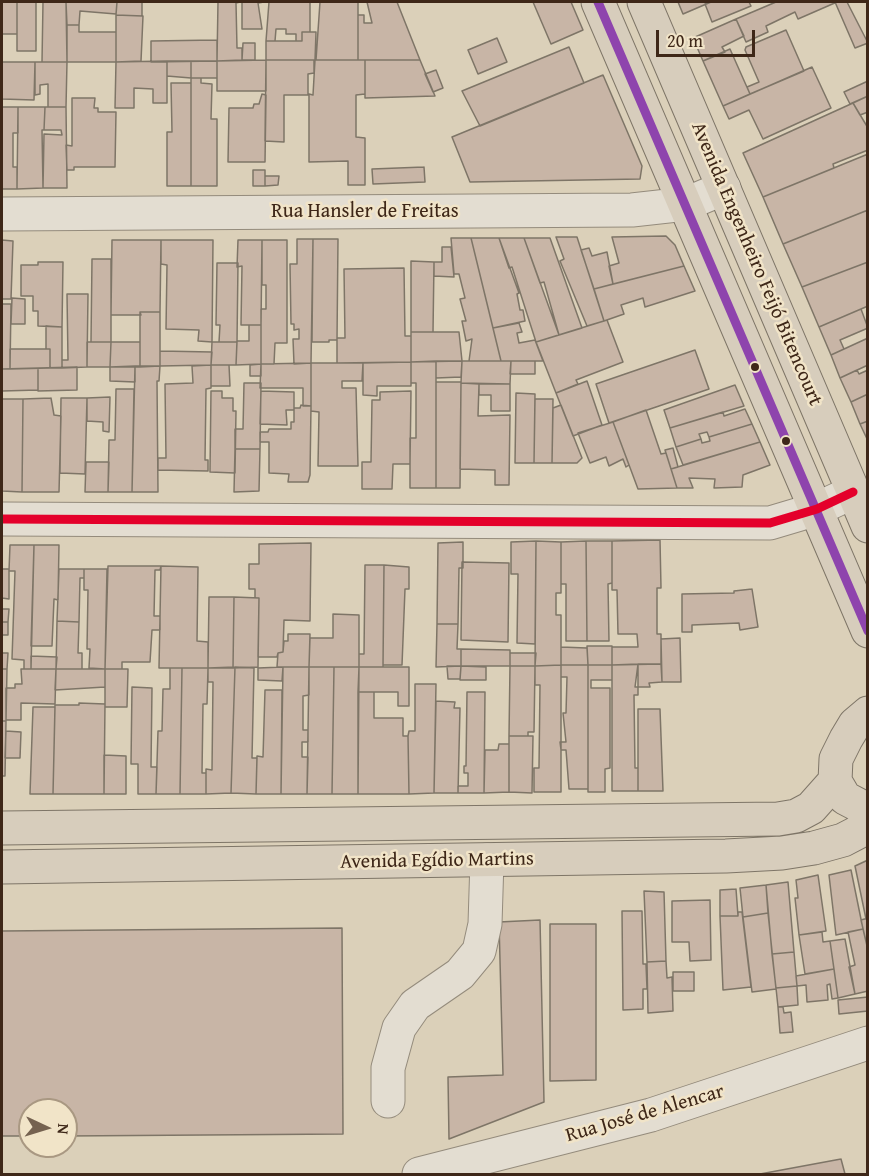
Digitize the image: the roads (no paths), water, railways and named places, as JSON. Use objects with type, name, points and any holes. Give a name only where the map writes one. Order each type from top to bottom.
[{"type":"main road","name":"Avenida Engenheiro Feijó Bitencourt","points":[[598,2],[817,509],[867,631]]},
{"type":"main road","name":"Avenida Engenheiro Feijó Bitencourt","points":[[644,2],[867,526]]},
{"type":"main road","points":[[867,713],[855,724],[836,759],[835,781],[845,798],[867,810]]},
{"type":"main road","name":"Avenida Egídio Martins","points":[[2,828],[778,819],[796,816],[811,808],[835,781]]},
{"type":"main road","name":"Avenida Egídio Martins","points":[[2,867],[782,853],[843,840],[867,827]]},
{"type":"street","name":"Rua Hansler de Freitas","points":[[2,214],[632,210],[686,204],[724,188]]},
{"type":"street","points":[[2,519],[770,523],[817,509],[853,492]]},
{"type":"street","points":[[388,1101],[388,1068],[399,1028],[415,1005],[460,974],[479,951],[485,924],[488,860]]},
{"type":"street","name":"Rua José de Alencar","points":[[419,1174],[651,1115],[867,1043]]}]
